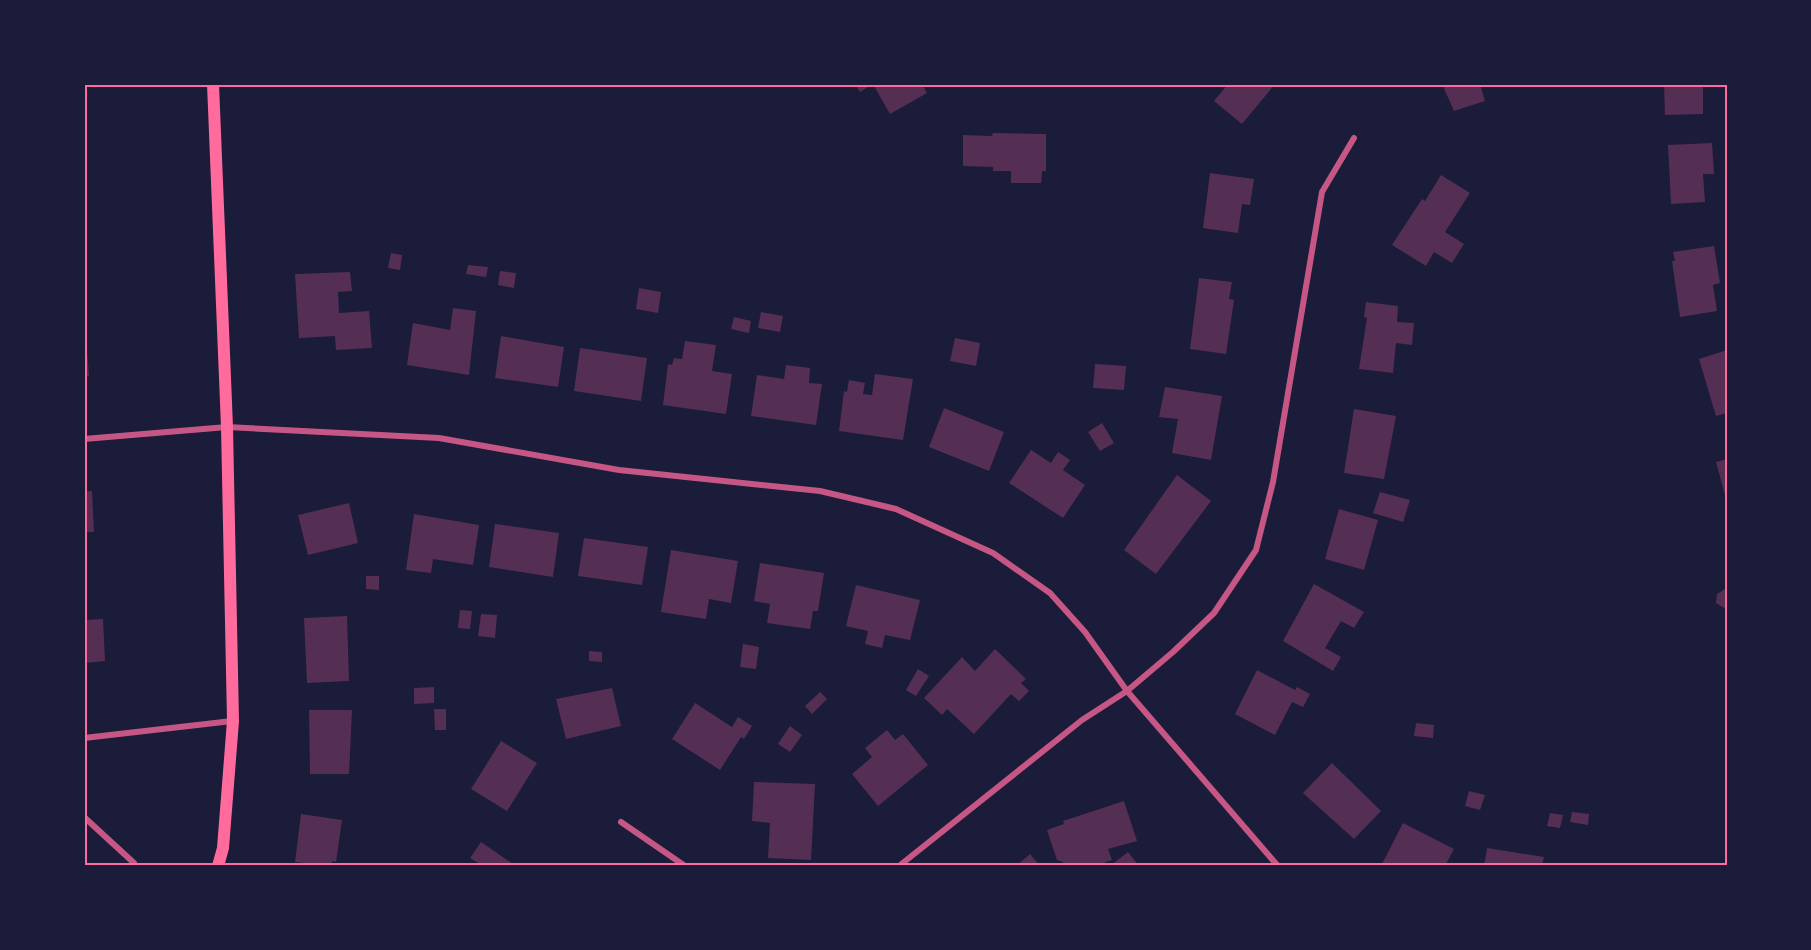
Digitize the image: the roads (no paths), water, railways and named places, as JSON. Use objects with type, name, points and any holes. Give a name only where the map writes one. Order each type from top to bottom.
[{"type":"main road","points":[[213,84],[227,427],[233,721],[223,848],[218,866]]},
{"type":"street","points":[[899,866],[1082,720],[1127,691],[1214,613],[1256,550],[1272,482],[1322,192],[1354,138]]},
{"type":"street","points":[[84,439],[227,427],[439,438],[619,470],[820,491],[896,509],[993,553],[1050,593],[1085,632],[1127,691],[1278,866]]},
{"type":"street","points":[[84,738],[233,721]]},
{"type":"street","points":[[84,817],[134,863]]},
{"type":"street","points":[[621,822],[686,866]]}]
